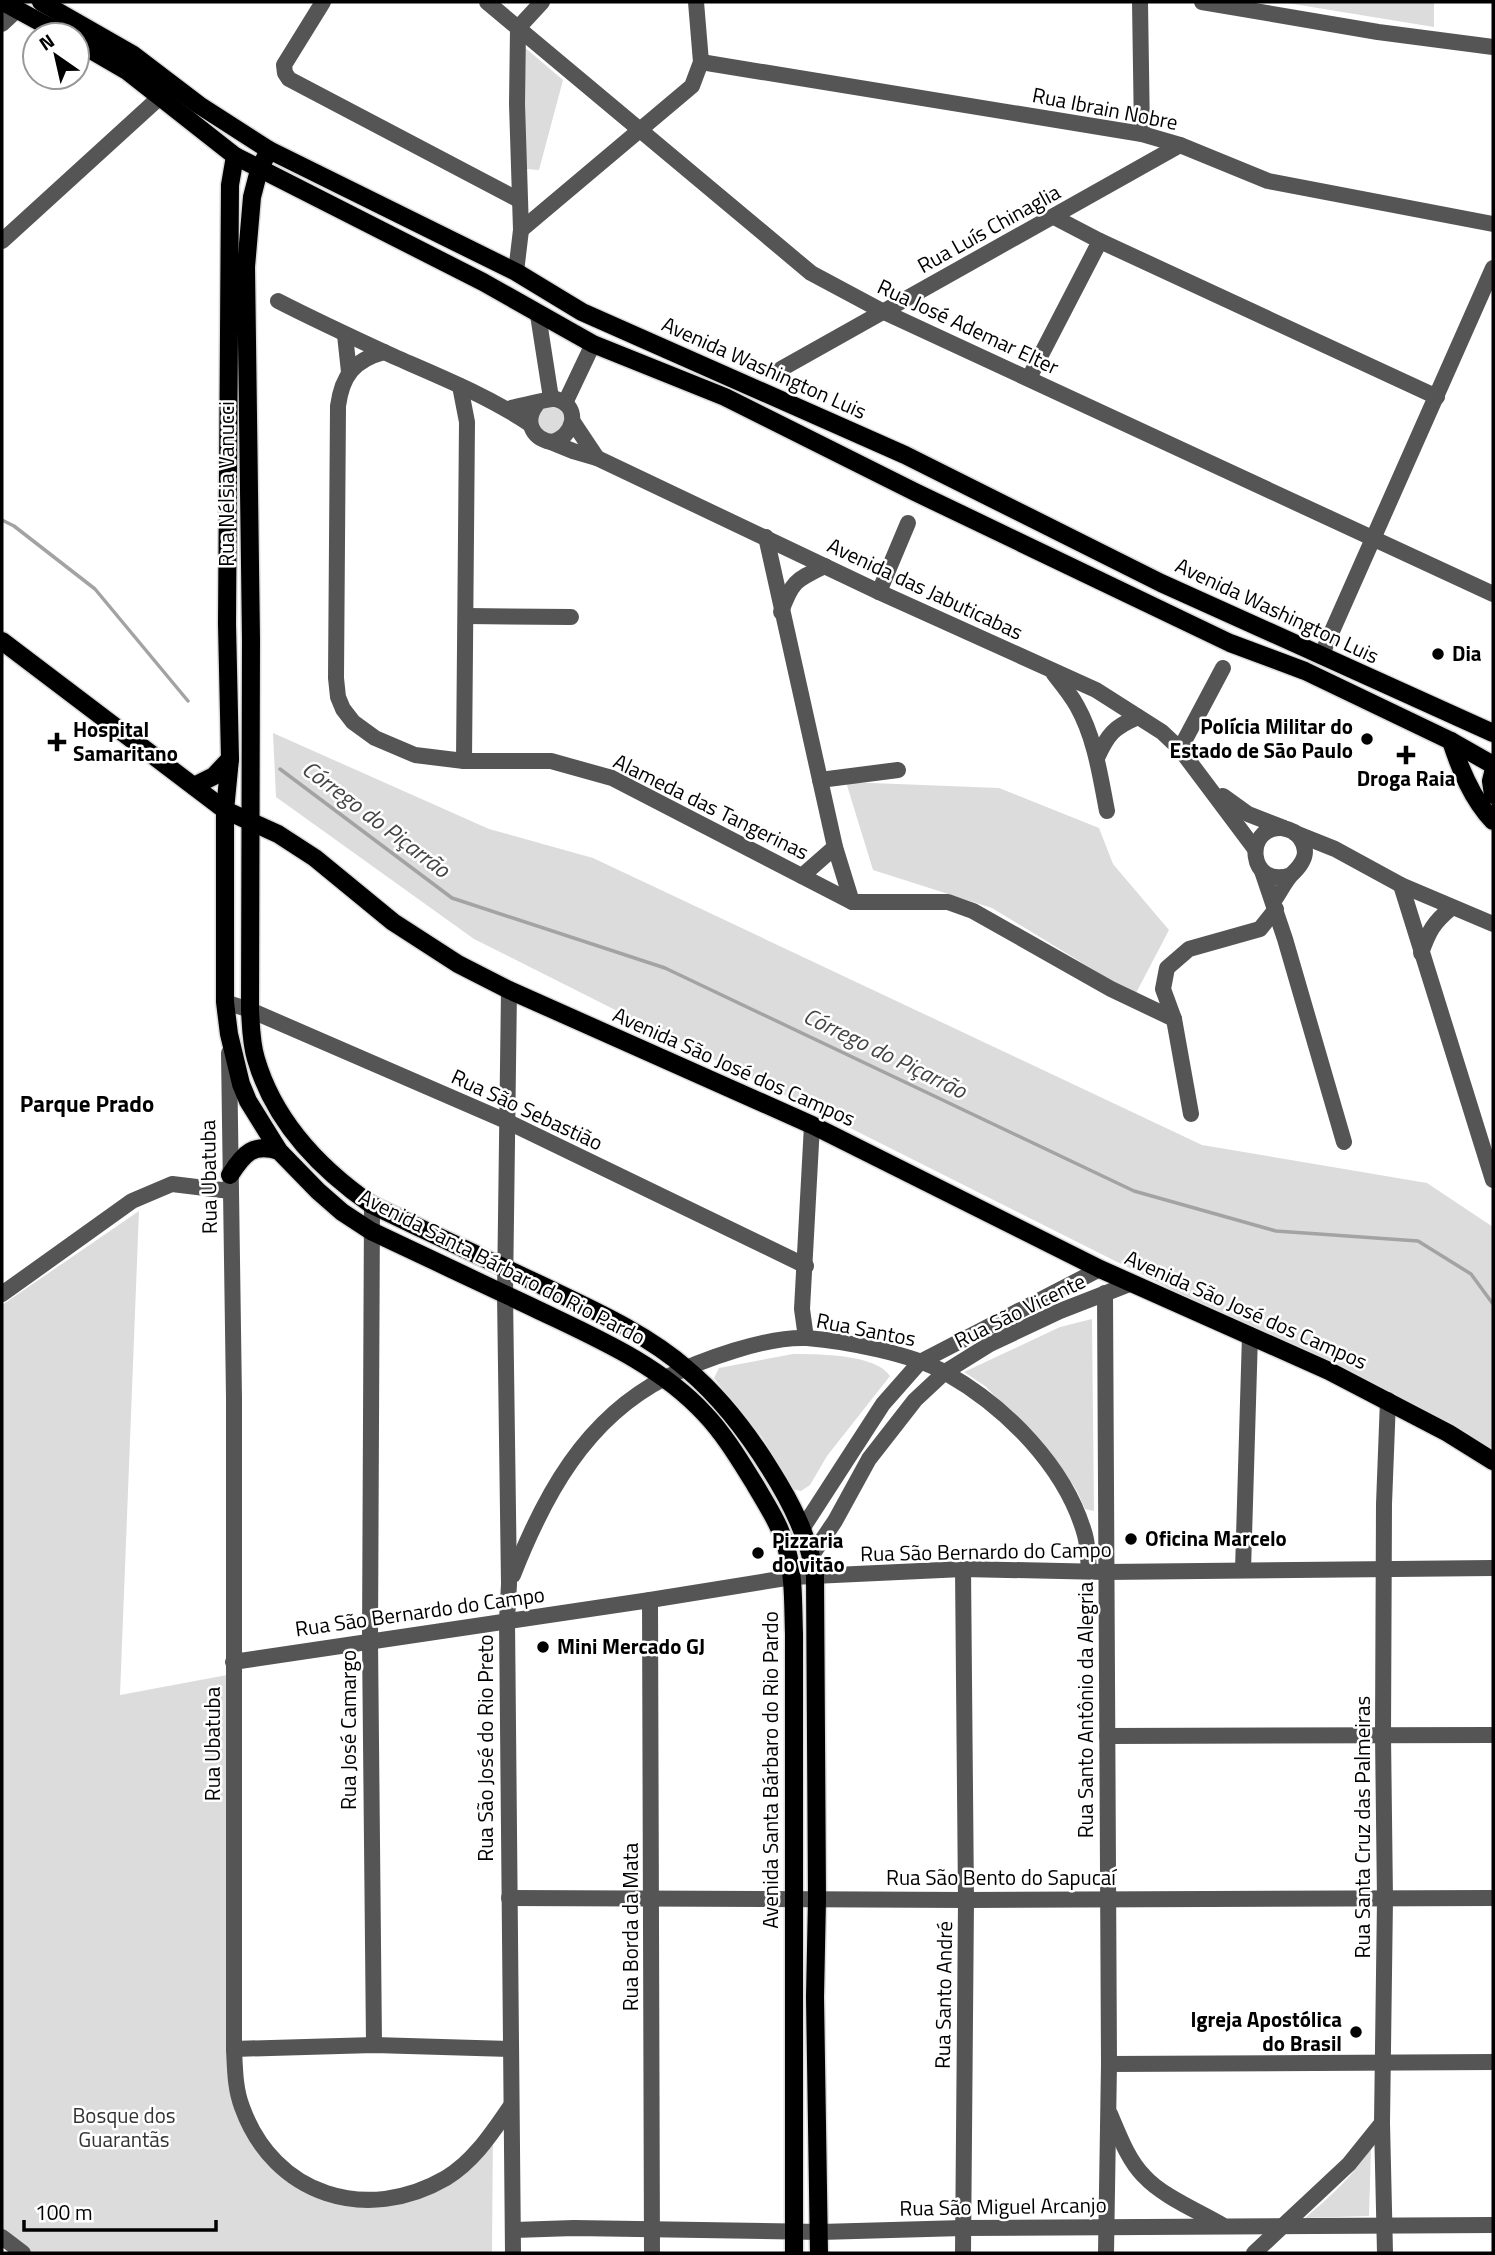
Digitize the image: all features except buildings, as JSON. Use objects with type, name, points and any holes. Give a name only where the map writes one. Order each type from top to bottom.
[{"type":"main road","name":"Avenida Washington Luis","points":[[41,2],[132,54],[199,105],[269,150],[516,272],[582,312],[905,455],[1161,583],[1493,733]]},
{"type":"main road","points":[[10,6],[38,21]]},
{"type":"main road","name":"Avenida Washington Luis","points":[[91,50],[127,71],[235,156],[483,282],[593,344],[725,397],[915,492],[1230,643],[1305,671],[1451,741],[1493,765]]},
{"type":"main road","name":"Rua Nélsia Vanucci","points":[[251,822],[250,411],[246,267],[250,217],[259,170],[269,150]]},
{"type":"main road","name":"Rua Nélsia Vanucci","points":[[225,810],[230,758],[227,624],[230,185],[235,156]]},
{"type":"main road","points":[[250,217],[267,194],[286,184]]},
{"type":"main road","points":[[483,282],[484,270],[496,263]]},
{"type":"main road","points":[[582,312],[596,331],[593,344]]},
{"type":"main road","name":"Avenida São José dos Campos","points":[[2,641],[225,810],[278,834],[315,858],[393,922],[458,964],[509,990],[812,1125],[1100,1269],[1250,1335],[1388,1401],[1493,1461]]},
{"type":"main road","points":[[1451,741],[1470,788],[1493,821]]},
{"type":"main road","points":[[194,786],[214,776],[230,758]]},
{"type":"main road","points":[[1493,773],[1493,795]]},
{"type":"main road","name":"Avenida Santa Bárbaro do Rio Pardo","points":[[225,810],[225,1002],[229,1034],[248,1101],[279,1151],[317,1191],[371,1231],[603,1341],[664,1379],[704,1413],[744,1468],[787,1548],[792,1577],[794,1634],[794,2253]]},
{"type":"main road","name":"Avenida Santa Bárbaro do Rio Pardo","points":[[251,822],[250,1010],[255,1057],[274,1104],[293,1132],[328,1171],[372,1205],[628,1330],[687,1369],[712,1392],[756,1447],[784,1490],[802,1529],[812,1555],[815,1576],[815,1997],[819,2253]]},
{"type":"main road","points":[[230,1183],[239,1161],[250,1152],[267,1147],[279,1151]]},
{"type":"street","points":[[323,2],[284,65],[289,79],[519,200]]},
{"type":"street","name":"Rua José Ademar Elter","points":[[487,2],[811,273],[882,311],[1493,594]]},
{"type":"street","points":[[516,272],[521,230],[518,28],[542,2]]},
{"type":"street","points":[[521,230],[692,86],[701,62],[696,2]]},
{"type":"street","points":[[1140,2],[1142,134]]},
{"type":"street","points":[[1202,2],[1277,8],[1378,32],[1493,47]]},
{"type":"street","points":[[2,24],[10,6]]},
{"type":"street","name":"Rua Ibrain Nobre","points":[[701,62],[1142,134],[1180,145],[1268,181],[1493,224]]},
{"type":"street","points":[[2,241],[160,97]]},
{"type":"street","name":"Rua Luís Chinaglia","points":[[781,369],[1180,145]]},
{"type":"street","points":[[1054,217],[1100,241],[1437,397]]},
{"type":"street","points":[[1029,378],[1100,241]]},
{"type":"street","points":[[1321,656],[1493,268]]},
{"type":"street","points":[[278,301],[345,335],[501,406],[530,424]]},
{"type":"street","points":[[538,315],[551,402]]},
{"type":"street","name":"Alameda das Tangerinas","points":[[345,335],[349,372],[340,388],[337,427],[338,697],[353,722],[375,738],[415,755],[464,761],[551,761],[612,778],[852,902],[948,902],[973,911],[1111,989],[1174,1019]]},
{"type":"street","points":[[573,422],[567,435],[551,442],[535,434],[530,424],[531,412],[551,402],[593,344]]},
{"type":"street","points":[[349,372],[364,359],[384,352]]},
{"type":"street","points":[[460,386],[467,422],[464,761]]},
{"type":"street","points":[[467,422],[480,410],[551,402],[571,411],[573,422],[597,458]]},
{"type":"street","name":"Avenida das Jabuticabas","points":[[551,442],[573,452],[597,458],[879,592],[1096,690],[1162,732],[1181,749],[1213,789]]},
{"type":"street","points":[[879,592],[908,523]]},
{"type":"street","points":[[766,537],[835,847],[852,902]]},
{"type":"street","points":[[781,612],[790,588],[804,576],[825,566]]},
{"type":"street","points":[[466,617],[571,617]]},
{"type":"street","points":[[1181,749],[1223,668]]},
{"type":"street","points":[[1053,672],[1076,704],[1086,725],[1097,758],[1107,811]]},
{"type":"street","points":[[1097,758],[1105,740],[1113,731],[1120,724],[1138,717]]},
{"type":"street","points":[[820,780],[898,770]]},
{"type":"street","points":[[1213,789],[1248,814],[1335,849],[1401,886],[1493,924]]},
{"type":"street","points":[[1213,789],[1255,849]]},
{"type":"street","points":[[1303,861],[1304,846],[1289,830],[1274,829],[1258,840],[1255,849],[1257,864],[1262,871],[1285,939],[1344,1142]]},
{"type":"street","points":[[802,876],[835,847]]},
{"type":"street","points":[[1260,929],[1291,875],[1303,861],[1335,849]]},
{"type":"street","points":[[1262,871],[1276,878],[1291,875]]},
{"type":"street","points":[[1401,886],[1493,1180]]},
{"type":"street","points":[[1421,953],[1429,930],[1438,918],[1451,908]]},
{"type":"street","points":[[1191,1114],[1174,1019],[1163,989],[1167,968],[1189,948],[1260,929],[1285,939]]},
{"type":"street","name":"Rua São José do Rio Preto","points":[[509,990],[505,1294],[509,1584],[506,1620],[513,2253]]},
{"type":"street","name":"Rua São Sebastião","points":[[225,1002],[250,1010],[506,1121],[806,1266]]},
{"type":"street","name":"Rua Ubatuba","points":[[229,1034],[234,1398],[234,2049],[235,2076],[242,2107],[264,2148],[278,2166],[319,2191],[363,2201],[392,2199],[448,2177],[473,2157],[510,2107]]},
{"type":"street","points":[[806,1338],[802,1308],[812,1125]]},
{"type":"street","points":[[2,1294],[132,1201],[172,1184],[230,1183]]},
{"type":"street","name":"Rua José Camargo","points":[[372,1205],[370,1640],[374,2045]]},
{"type":"street","name":"Rua São Vicente","points":[[802,1529],[883,1404],[920,1362],[1100,1269]]},
{"type":"street","name":"Rua São Vicente","points":[[812,1555],[835,1521],[869,1459],[915,1400],[945,1373],[990,1344],[1060,1311],[1132,1283]]},
{"type":"street","name":"Rua Santo Antônio da Alegria","points":[[1105,1293],[1109,1898],[1105,2253]]},
{"type":"street","points":[[1243,1570],[1250,1335]]},
{"type":"street","name":"Rua Santos","points":[[509,1584],[527,1538],[555,1485],[573,1457],[615,1414],[664,1379],[687,1369],[744,1348],[806,1338],[872,1349],[920,1362],[945,1373],[996,1407],[1031,1441],[1075,1508],[1086,1537],[1089,1572]]},
{"type":"street","name":"Rua Santa Cruz das Palmeiras","points":[[1385,2253],[1382,2123],[1385,1899],[1383,1736],[1384,1504],[1388,1401]]},
{"type":"street","name":"Rua São Bernardo do Campo","points":[[233,1661],[792,1577],[963,1569],[1106,1572],[1493,1568]]},
{"type":"street","name":"Rua Santo André","points":[[963,1569],[966,1900],[963,2253]]},
{"type":"street","name":"Rua Borda da Mata","points":[[650,1600],[652,2253]]},
{"type":"street","points":[[1107,1736],[1493,1735]]},
{"type":"street","name":"Rua São Bento do Sapucaí","points":[[509,1898],[1493,1898]]},
{"type":"street","points":[[234,2049],[374,2045],[510,2049]]},
{"type":"street","points":[[1109,2064],[1493,2062]]},
{"type":"street","points":[[1108,2111],[1142,2175],[1152,2184],[1224,2226]]},
{"type":"street","points":[[1254,2253],[1349,2164],[1382,2123]]},
{"type":"street","name":"Rua São Miguel Arcanjo","points":[[514,2230],[574,2228],[820,2232],[963,2228],[1493,2225]]},
{"type":"street","points":[[2,2237],[23,2253]]},
{"type":"green space","points":[[1281,2],[1434,2],[1434,27]]},
{"type":"green space","points":[[523,46],[563,80],[539,170],[526,169]]},
{"type":"green space","points":[[557,401],[570,419],[560,436],[548,438],[537,430],[536,410]]},
{"type":"green space","points":[[273,733],[489,829],[593,858],[1202,1145],[1427,1183],[1493,1227],[1493,1460],[1390,1399],[474,939],[276,797]]},
{"type":"green space","points":[[846,782],[999,788],[1099,828],[1113,864],[1169,930],[1135,995],[992,908],[873,870]]},
{"type":"green space","name":"Bosque dos Guarantãs","points":[[139,1211],[120,1695],[227,1675],[234,2075],[277,2167],[334,2197],[392,2197],[447,2172],[493,2123],[492,2253],[22,2253],[2,2236],[2,1305]]},
{"type":"green space","points":[[1092,1319],[1094,1511],[1085,1509],[1077,1491],[1050,1452],[985,1386],[964,1372],[1060,1327]]},
{"type":"green space","points":[[793,1354],[859,1359],[883,1369],[890,1376],[827,1456],[810,1485],[801,1491],[792,1489],[762,1437],[714,1378],[719,1368]]},
{"type":"green space","points":[[1371,2148],[1369,2216],[1305,2218],[1341,2186]]},
{"type":"waterway","name":"Córrego do Piçarrão","points":[[2,520],[14,526],[95,589],[188,701]]},
{"type":"waterway","name":"Córrego do Piçarrão","points":[[280,769],[452,898],[665,968],[1134,1191],[1276,1231],[1418,1241],[1471,1274],[1493,1304]]},
{"type":"place","name":"Dia","points":[[1438,654]]},
{"type":"place","name":"Polícia Militar do Estado de São Paulo","points":[[1367,739]]},
{"type":"place","name":"Hospital Samaritano","points":[[57,742]]},
{"type":"place","name":"Droga Raia","points":[[1406,755]]},
{"type":"place","name":"Oficina Marcelo","points":[[1131,1539]]},
{"type":"place","name":"Pizzaria do vitão","points":[[758,1553]]},
{"type":"place","name":"Mini Mercado GJ","points":[[543,1647]]},
{"type":"place","name":"Igreja Apostólica do Brasil","points":[[1356,2032]]},
{"type":"district","name":"Parque Prado","points":[[87,1104]]}]
